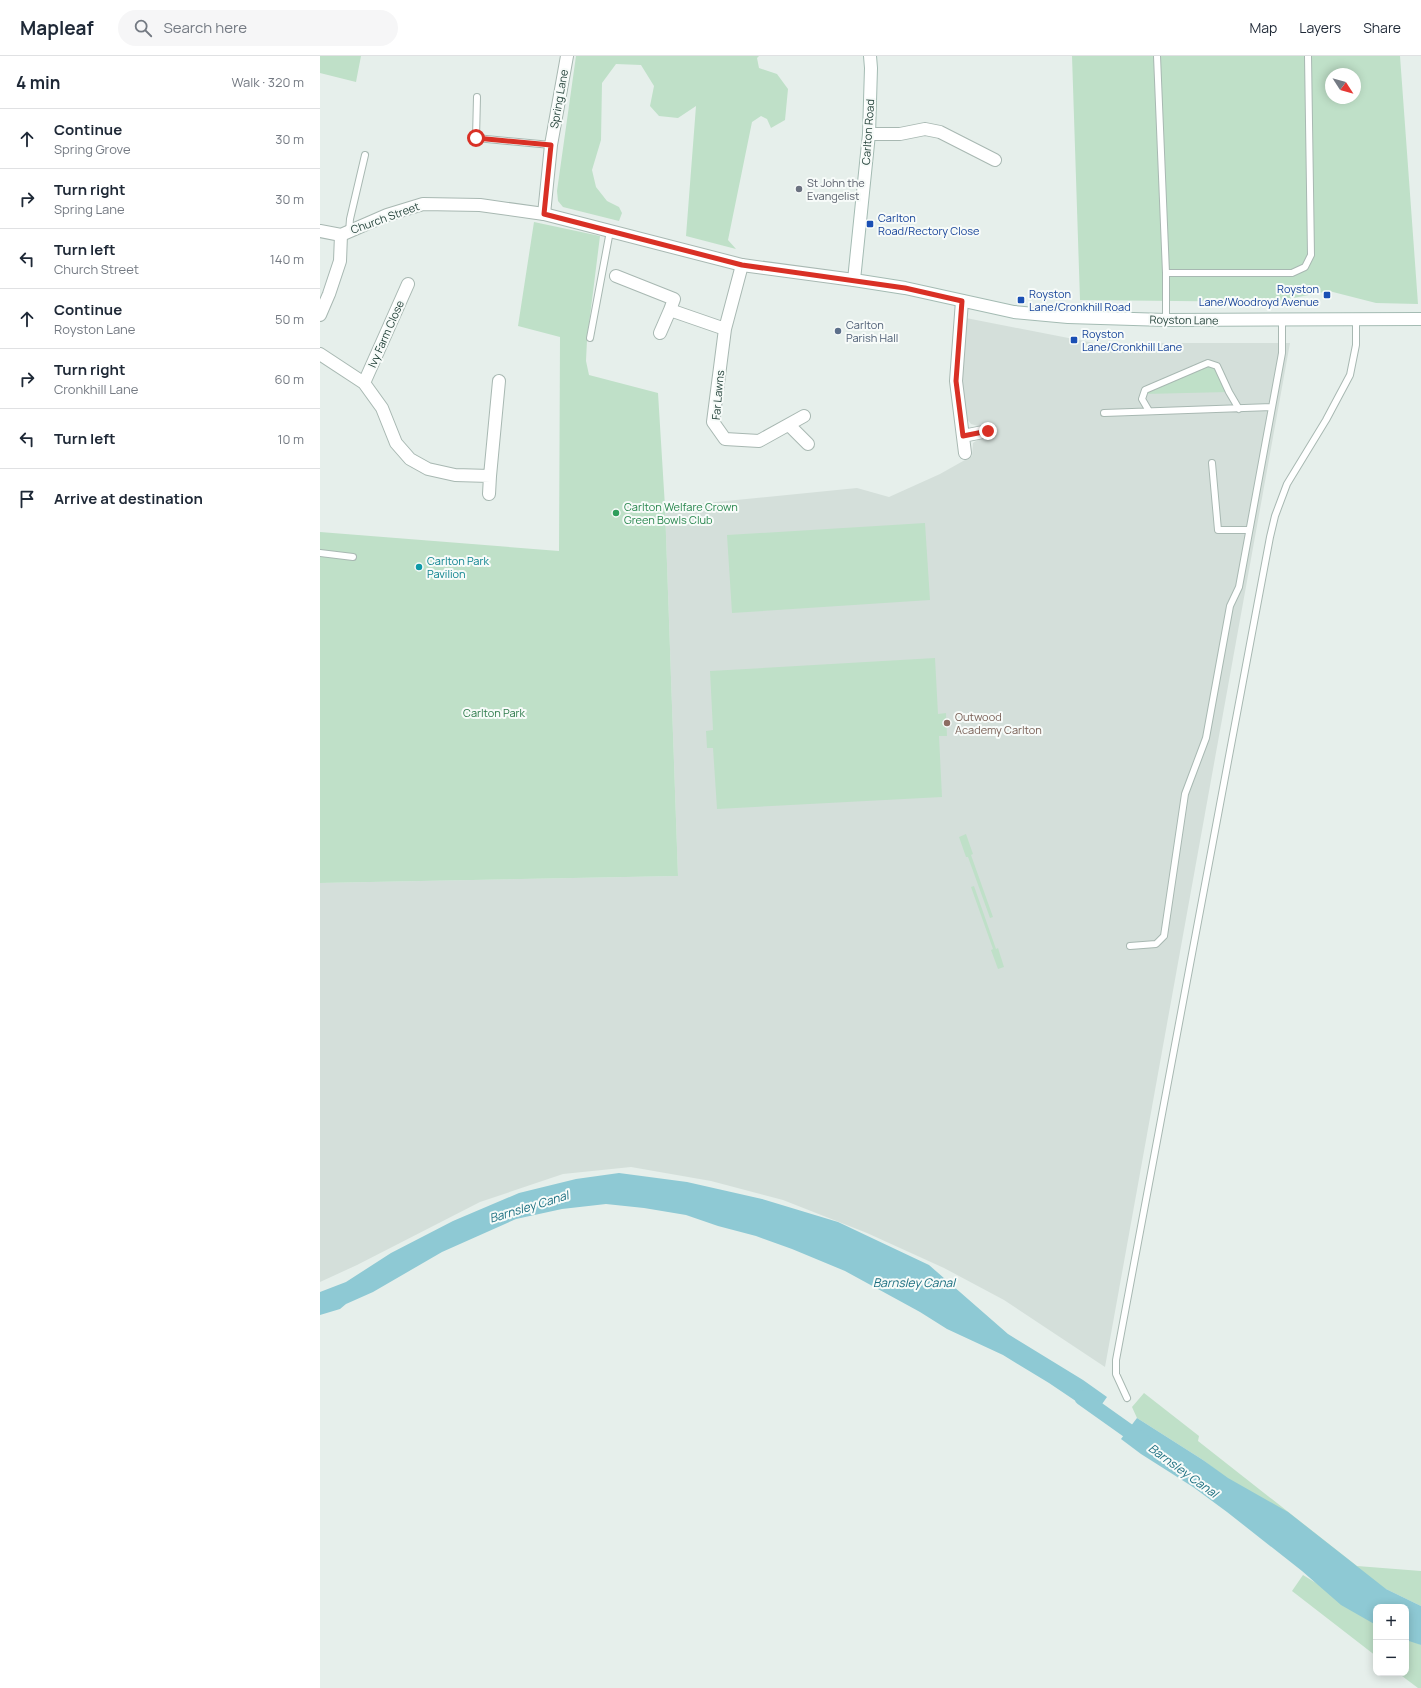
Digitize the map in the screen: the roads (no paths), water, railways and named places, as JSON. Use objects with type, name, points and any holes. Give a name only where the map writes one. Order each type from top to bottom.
[{"type":"street","name":"Spring Lane","points":[[544,214],[551,145],[567,56]]},
{"type":"street","name":"Carlton Road","points":[[854,280],[869,134],[871,75],[870,56]]},
{"type":"street","points":[[869,134],[900,134],[925,129],[940,132],[996,160]]},
{"type":"street","name":"Church Street","points":[[345,233],[388,215],[423,204],[480,205],[544,214],[742,265],[854,280]]},
{"type":"street","points":[[320,231],[345,233],[340,261],[320,315]]},
{"type":"street","name":"Far Lawns","points":[[742,265],[726,329],[713,422],[725,439],[759,441],[804,416]]},
{"type":"street","points":[[616,276],[674,299],[660,333]]},
{"type":"street","name":"Royston Lane","points":[[854,280],[905,288],[1014,312],[1068,317],[1166,320],[1421,319]]},
{"type":"street","name":"Ivy Farm Close","points":[[364,383],[408,284]]},
{"type":"street","points":[[962,301],[956,381],[965,454]]},
{"type":"street","points":[[670,310],[726,329]]},
{"type":"street","points":[[320,354],[364,383],[382,408],[396,443],[410,459],[428,469],[455,475],[490,476]]},
{"type":"street","points":[[489,494],[499,381]]},
{"type":"street","points":[[789,424],[808,444]]},
{"type":"street","points":[[963,436],[988,431]]},
{"type":"lane","points":[[1157,56],[1166,273],[1166,320]]},
{"type":"lane","points":[[1166,273],[1292,274],[1305,267],[1311,255],[1308,56]]},
{"type":"lane","points":[[477,96],[476,138],[551,145]]},
{"type":"lane","points":[[345,233],[366,155]]},
{"type":"lane","points":[[590,338],[610,231]]},
{"type":"lane","points":[[1130,946],[1156,944],[1164,936],[1185,794],[1206,738],[1230,606],[1239,587],[1282,353],[1282,320]]},
{"type":"lane","points":[[1127,1398],[1116,1374],[1116,1360],[1270,537],[1275,516],[1287,484],[1326,420],[1350,375],[1356,345],[1356,320]]},
{"type":"lane","points":[[1148,412],[1142,399],[1145,390],[1208,363],[1217,366],[1239,409]]},
{"type":"lane","points":[[1104,413],[1272,407]]},
{"type":"lane","points":[[1212,463],[1218,530],[1249,530]]},
{"type":"lane","points":[[320,553],[352,557]]},
{"type":"water","name":"Barnsley Canal","points":[[619,1173],[687,1182],[762,1199],[838,1222],[929,1265],[1008,1334],[1083,1380],[1107,1397],[1095,1414],[1049,1383],[1003,1355],[947,1329],[920,1312],[845,1271],[792,1249],[756,1236],[718,1226],[686,1215],[644,1208],[606,1204],[562,1209],[516,1219],[442,1252],[373,1292],[346,1304],[340,1309],[320,1315],[320,1292],[346,1282],[391,1253],[453,1221],[519,1193],[576,1179]]},
{"type":"water","name":"Barnsley Canal","points":[[1137,1418],[1203,1460],[1228,1478],[1288,1512],[1386,1589],[1421,1606],[1421,1645],[1409,1641],[1409,1604],[1373,1604],[1373,1623],[1341,1605],[1302,1571],[1227,1512],[1193,1487],[1141,1454],[1121,1439]]},
{"type":"waterway","name":"Barnsley Canal","points":[[1082,1398],[1144,1442]]},
{"type":"place","name":"St John the Evangelist","points":[[799,189]]},
{"type":"place","name":"Carlton Road/Rectory Close","points":[[870,224]]},
{"type":"place","name":"Royston Lane/Woodroyd Avenue","points":[[1327,295]]},
{"type":"place","name":"Royston Lane/Cronkhill Road","points":[[1021,300]]},
{"type":"place","name":"Carlton Parish Hall","points":[[838,331]]},
{"type":"place","name":"Royston Lane/Cronkhill Lane","points":[[1074,340]]},
{"type":"place","name":"Carlton Welfare Crown Green Bowls Club","points":[[616,513]]},
{"type":"place","name":"Carlton Park Pavilion","points":[[419,567]]},
{"type":"place","name":"Outwood Academy Carlton","points":[[947,723]]},
{"type":"park label","name":"Carlton Park","points":[[494,713]]}]
